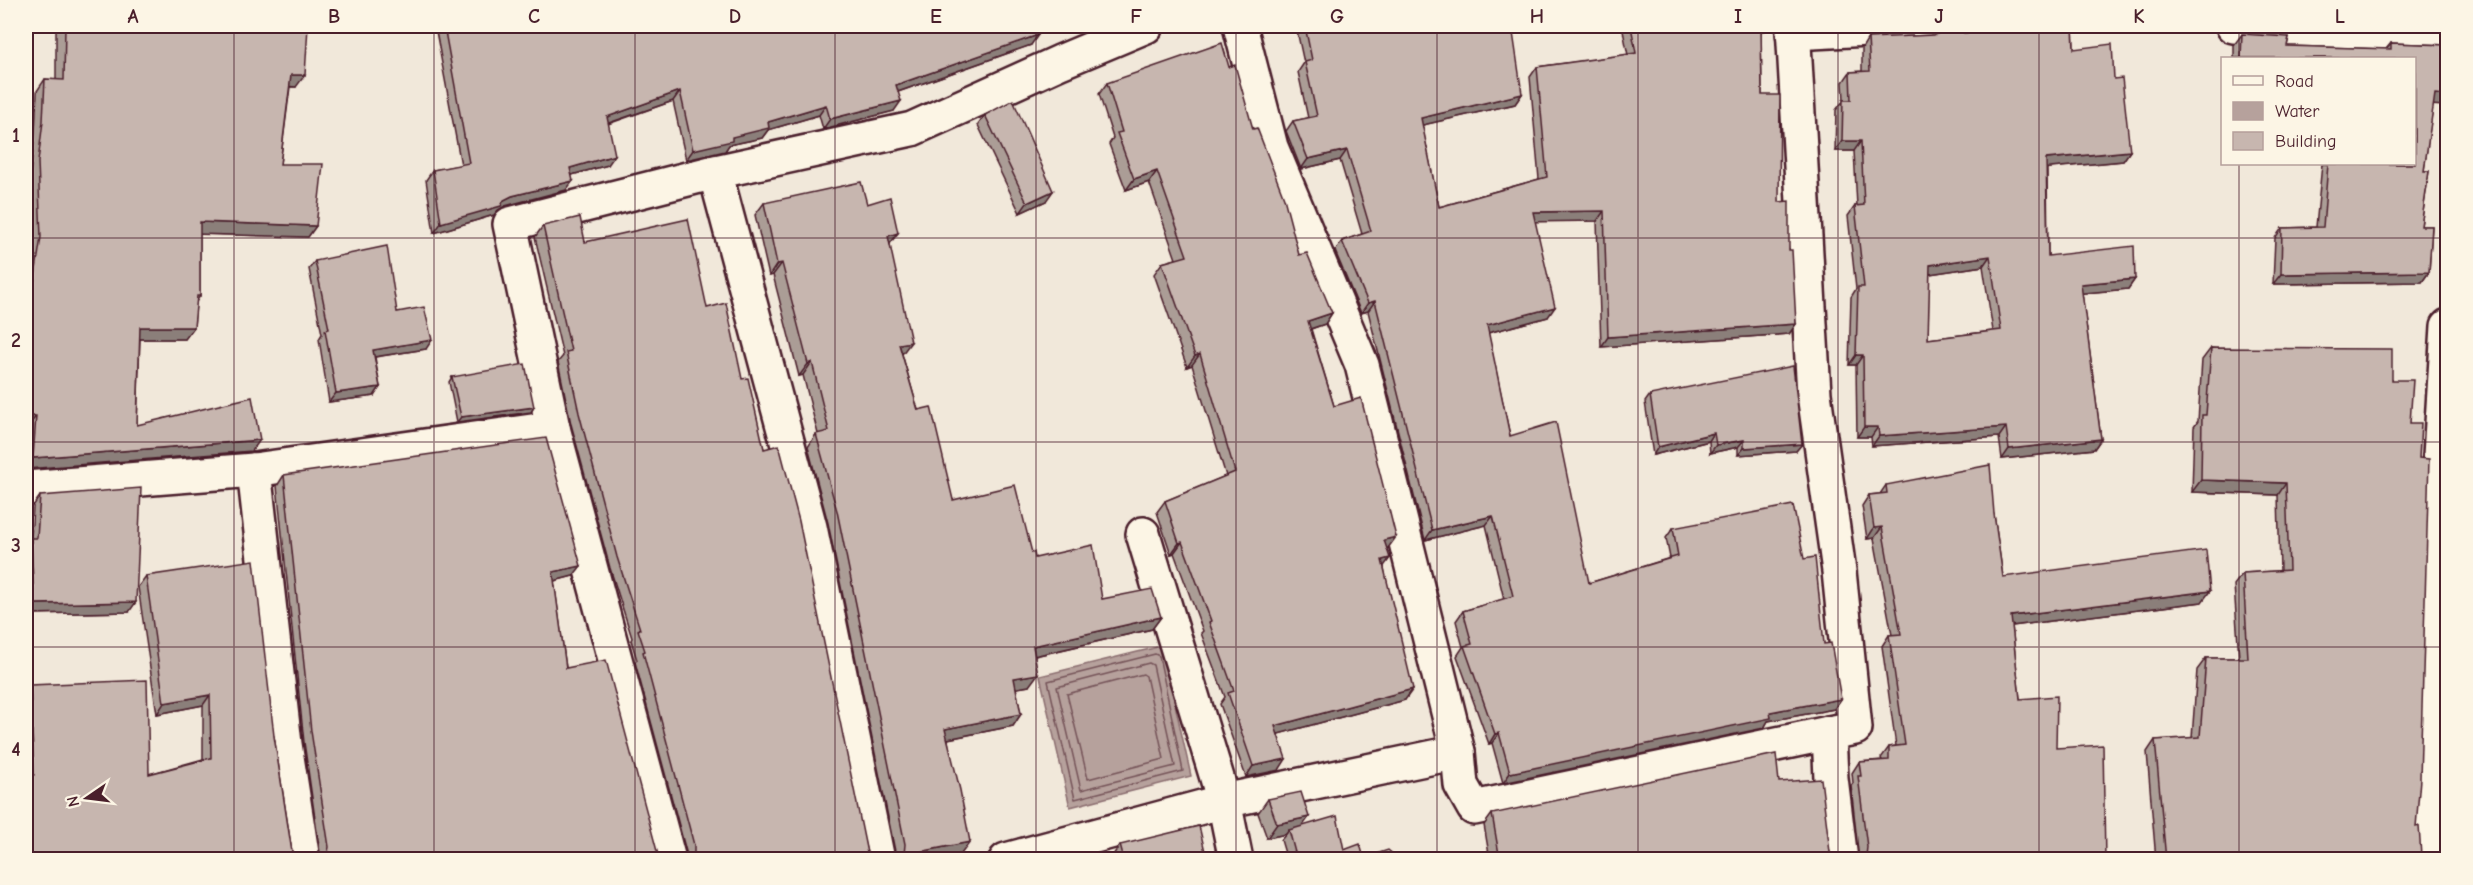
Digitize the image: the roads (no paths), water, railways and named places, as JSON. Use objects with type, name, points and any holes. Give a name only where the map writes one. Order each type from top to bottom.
[{"type":"street","points":[[669,860],[553,428],[510,224],[715,172],[912,129],[1146,26]]},
{"type":"street","points":[[1240,26],[1271,147],[1362,365],[1458,752],[1461,785],[1474,808],[1856,728],[1839,571],[1814,394],[1793,29],[1926,26]]},
{"type":"street","points":[[2233,26],[2448,38]]},
{"type":"street","points":[[715,172],[810,526],[878,860]]},
{"type":"street","points":[[2429,860],[2438,488],[2448,326]]},
{"type":"street","points":[[26,488],[254,470],[553,428]]},
{"type":"street","points":[[254,470],[285,744],[303,860]]},
{"type":"street","points":[[1143,534],[1224,801],[1236,860]]},
{"type":"street","points":[[1829,733],[1841,860]]},
{"type":"street","points":[[1006,860],[1224,801],[1458,752]]},
{"type":"water","points":[[1162,646],[1191,776],[1070,807],[1040,676]]}]
